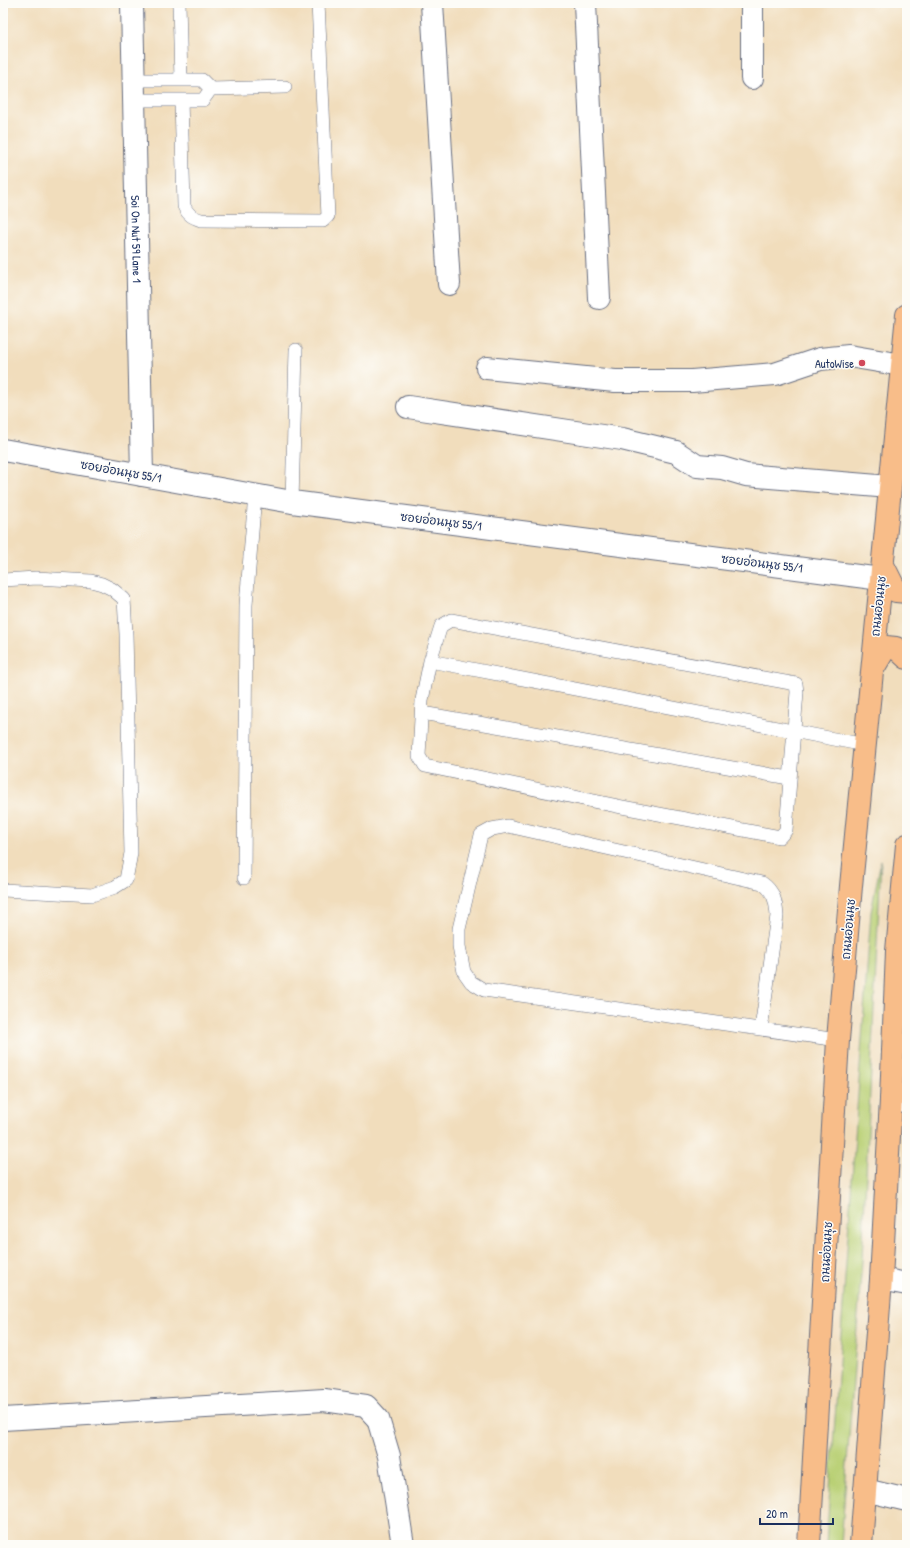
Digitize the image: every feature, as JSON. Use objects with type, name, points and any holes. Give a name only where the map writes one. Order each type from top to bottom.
[{"type":"main road","name":"ถนนอ่อนนุช","points":[[808,1545],[838,1040],[907,315]]},
{"type":"main road","points":[[882,572],[896,591],[907,592]]},
{"type":"main road","points":[[872,672],[886,647],[896,648],[907,658]]},
{"type":"main road","points":[[861,1545],[881,1279],[899,1101],[902,952],[907,845]]},
{"type":"street","name":"Soi On Nut 59 Lane 1","points":[[132,3],[142,475]]},
{"type":"street","points":[[432,3],[448,284]]},
{"type":"street","points":[[584,3],[599,298]]},
{"type":"street","points":[[752,3],[752,78]]},
{"type":"street","points":[[487,368],[615,381],[684,381],[775,374],[820,359],[849,356],[902,365]]},
{"type":"street","points":[[408,407],[622,439],[676,452],[697,466],[722,468],[746,475],[890,487]]},
{"type":"street","name":"ซอยอ่อนนุช 55/1","points":[[3,450],[292,502],[882,572]]},
{"type":"street","points":[[881,1279],[907,1284]]},
{"type":"street","points":[[3,1419],[324,1400],[366,1406],[378,1419],[389,1456],[403,1545]]},
{"type":"street","points":[[865,1490],[907,1500]]},
{"type":"lane","points":[[178,3],[181,80]]},
{"type":"lane","points":[[181,100],[184,206],[188,213],[201,220],[323,221],[328,216],[318,3]]},
{"type":"lane","points":[[134,90],[181,80],[202,80],[211,89],[285,87]]},
{"type":"lane","points":[[134,90],[181,100],[203,100],[211,89]]},
{"type":"lane","points":[[292,502],[296,350]]},
{"type":"lane","points":[[244,878],[246,605],[255,495]]},
{"type":"lane","points":[[3,580],[36,578],[91,581],[112,589],[124,599],[131,853],[126,880],[115,887],[92,895],[3,890]]},
{"type":"lane","points":[[451,620],[796,684],[797,692],[786,830],[780,837],[622,807],[425,766],[419,756],[422,713],[422,700],[430,661],[442,626],[451,620]]},
{"type":"lane","points":[[430,661],[865,745]]},
{"type":"lane","points":[[422,713],[789,778]]},
{"type":"lane","points":[[761,1029],[777,916],[776,903],[768,887],[762,883],[508,826],[492,829],[481,835],[459,929],[459,946],[464,972],[471,982],[484,990],[838,1040]]},
{"type":"green space","points":[[881,860],[862,1260],[841,1545],[826,1545],[871,912]]},
{"type":"place","name":"AutoWise","points":[[862,363]]}]
